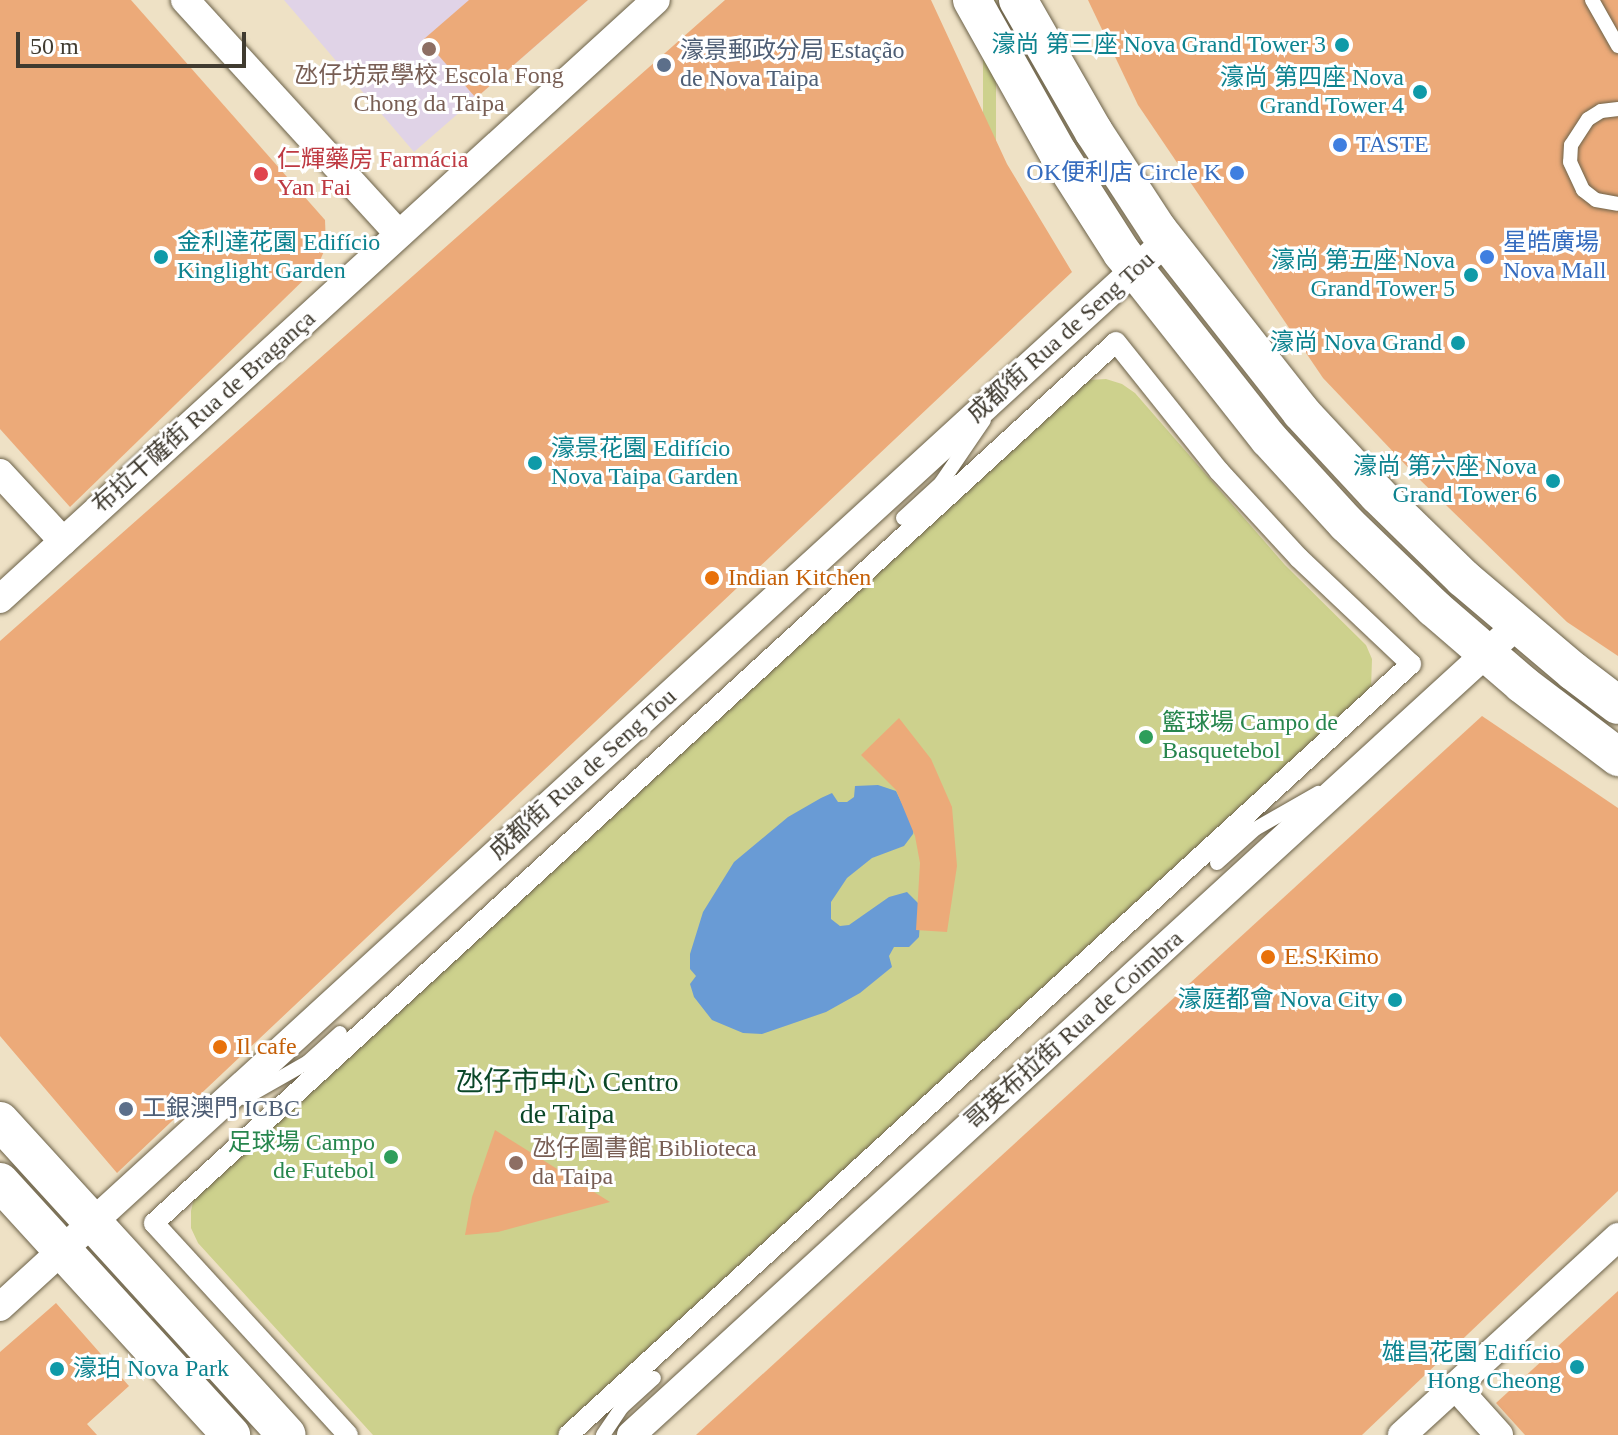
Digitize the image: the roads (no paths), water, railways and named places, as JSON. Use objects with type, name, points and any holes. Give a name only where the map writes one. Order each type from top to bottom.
[{"type":"main road","points":[[972,0],[1058,153],[1135,270],[1269,439],[1347,524],[1486,653],[1618,757]]},
{"type":"main road","points":[[1018,0],[1094,132],[1166,241],[1301,412],[1378,495],[1517,625],[1618,705]]},
{"type":"main road","points":[[0,1121],[287,1435]]},
{"type":"main road","points":[[0,1182],[231,1435]]},
{"type":"street","points":[[185,0],[399,234]]},
{"type":"street","name":"布拉干薩街 Rua de Bragança","points":[[0,599],[656,0]]},
{"type":"street","name":"成都街 Rua de Seng Tou","points":[[0,1307],[1166,241]]},
{"type":"street","points":[[348,1435],[154,1223],[1116,342],[1236,489],[1299,558],[1411,664],[568,1435]]},
{"type":"street","points":[[0,473],[63,541]]},
{"type":"street","name":"哥英布拉街 Rua de Coimbra","points":[[631,1435],[1517,625]]},
{"type":"street","points":[[1402,1435],[1618,1237]]},
{"type":"street","points":[[1455,1386],[1499,1435]]},
{"type":"lane","points":[[1592,0],[1618,46]]},
{"type":"lane","points":[[1618,109],[1601,111],[1588,119],[1571,145],[1570,162],[1583,190],[1596,200],[1618,204]]},
{"type":"lane","points":[[903,518],[941,483],[1007,387]]},
{"type":"lane","points":[[1217,863],[1255,829],[1357,771]]},
{"type":"lane","points":[[206,1119],[308,1062],[340,1033]]},
{"type":"lane","points":[[603,1435],[622,1407],[654,1378]]},
{"type":"water","points":[[878,785],[896,791],[914,828],[913,834],[904,846],[872,858],[847,878],[831,902],[831,919],[840,926],[849,925],[889,897],[907,892],[921,906],[919,937],[909,947],[894,947],[889,956],[892,967],[860,993],[826,1012],[762,1034],[743,1033],[712,1020],[694,997],[690,984],[696,976],[690,969],[690,954],[703,912],[734,862],[788,817],[821,798],[832,793],[838,802],[847,802],[854,797],[855,786]]},
{"type":"place","name":"濠尚 第三座 Nova Grand Tower 3","points":[[1342,45]]},
{"type":"place","name":"氹仔坊眾學校 Escola Fong Chong da Taipa","points":[[429,49]]},
{"type":"place","name":"濠景郵政分局 Estação de Nova Taipa","points":[[664,65]]},
{"type":"place","name":"濠尚 第四座 Nova Grand Tower 4","points":[[1420,92]]},
{"type":"place","name":"TASTE","points":[[1340,145]]},
{"type":"place","name":"OK便利店 Circle K","points":[[1237,173]]},
{"type":"place","name":"仁輝藥房 Farmácia Yan Fai","points":[[261,174]]},
{"type":"place","name":"金利達花園 Edifício Kinglight Garden","points":[[161,257]]},
{"type":"place","name":"星皓廣場 Nova Mall","points":[[1487,257]]},
{"type":"place","name":"濠尚 第五座 Nova Grand Tower 5","points":[[1471,275]]},
{"type":"place","name":"濠尚 Nova Grand","points":[[1458,343]]},
{"type":"place","name":"濠景花園 Edifício Nova Taipa Garden","points":[[535,463]]},
{"type":"place","name":"濠尚 第六座 Nova Grand Tower 6","points":[[1553,481]]},
{"type":"place","name":"Indian Kitchen","points":[[712,578]]},
{"type":"place","name":"籃球場 Campo de Basquetebol","points":[[1146,737]]},
{"type":"place","name":"E.S.Kimo","points":[[1268,957]]},
{"type":"place","name":"濠庭都會 Nova City","points":[[1395,1000]]},
{"type":"place","name":"Il cafe","points":[[220,1047]]},
{"type":"place","name":"工銀澳門 ICBC","points":[[126,1109]]},
{"type":"place","name":"足球場 Campo de Futebol","points":[[391,1157]]},
{"type":"place","name":"氹仔圖書館 Biblioteca da Taipa","points":[[516,1163]]},
{"type":"place","name":"雄昌花園 Edifício Hong Cheong","points":[[1577,1367]]},
{"type":"place","name":"濠珀 Nova Park","points":[[57,1369]]},
{"type":"district","name":"氹仔市中心 Centro de Taipa","points":[[567,1098]]}]
